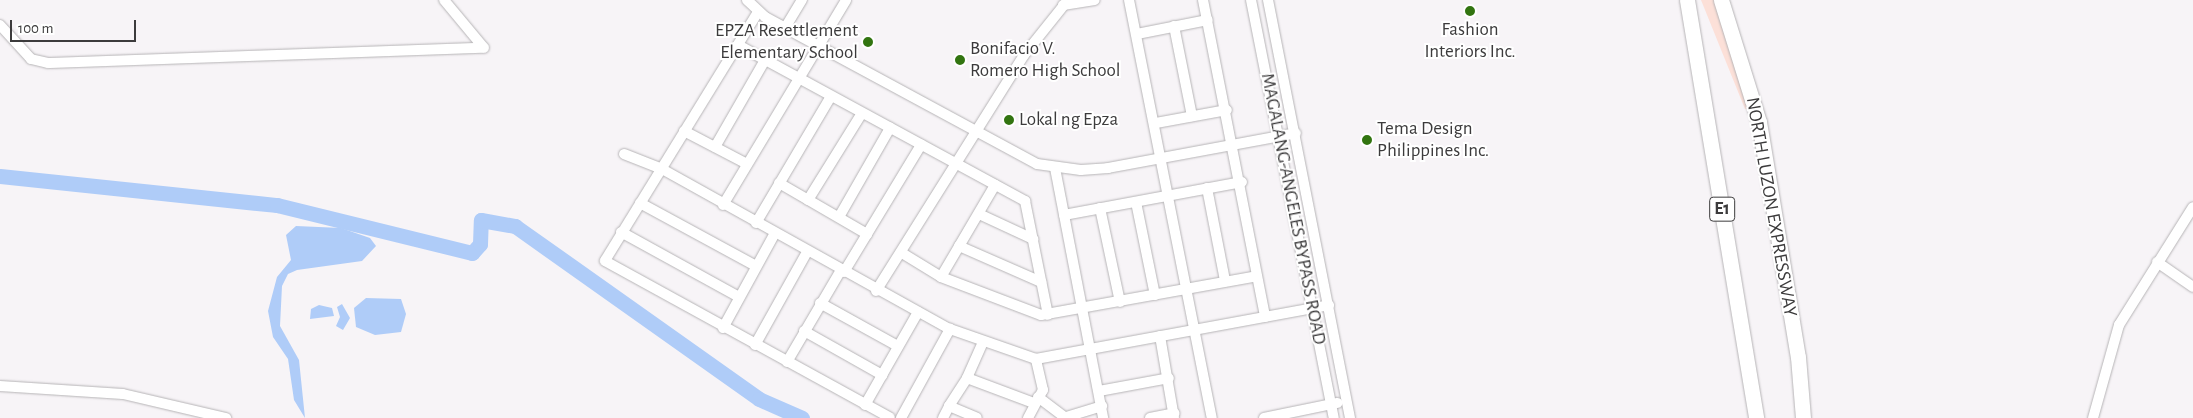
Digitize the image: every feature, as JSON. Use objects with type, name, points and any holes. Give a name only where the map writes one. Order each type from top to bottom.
[{"type":"highway","name":"E1","points":[[1687,0],[1756,418]]},
{"type":"highway","name":"NORTH LUZON EXPRESSWAY","points":[[1721,0],[1759,122],[1798,357],[1803,418]]},
{"type":"street","points":[[0,25],[31,59],[48,63],[484,48],[444,0]]},
{"type":"street","points":[[748,0],[758,12],[785,28],[1025,158],[1055,168],[1108,168],[1296,134]]},
{"type":"street","points":[[785,28],[802,0]]},
{"type":"street","points":[[724,205],[798,77],[846,0]]},
{"type":"street","points":[[876,291],[958,165],[1024,55],[1071,2],[1096,0]]},
{"type":"street","points":[[1129,0],[1171,195],[1212,418]]},
{"type":"street","points":[[1203,0],[1242,182],[1265,317]]},
{"type":"street","name":"MAGALANG-ANGELES BYPASS ROAD","points":[[1252,0],[1281,137],[1334,418]]},
{"type":"street","name":"MAGALANG-ANGELES BYPASS ROAD","points":[[1268,0],[1296,134],[1350,418]]},
{"type":"street","points":[[758,12],[621,232],[607,264],[890,418]]},
{"type":"street","points":[[1137,34],[1208,20]]},
{"type":"street","points":[[1174,26],[1192,116]]},
{"type":"street","points":[[738,44],[1025,202],[1048,315]]},
{"type":"street","points":[[715,146],[765,60]]},
{"type":"street","points":[[756,223],[831,96]]},
{"type":"street","points":[[1156,123],[1227,110]]},
{"type":"street","points":[[808,200],[862,113]]},
{"type":"street","points":[[839,217],[890,128]]},
{"type":"street","points":[[684,131],[747,164]]},
{"type":"street","points":[[787,362],[820,303],[867,234],[921,145]]},
{"type":"street","points":[[624,154],[662,168],[876,291],[950,329],[1036,359],[1090,352],[1160,336],[1329,305]]},
{"type":"street","points":[[1055,168],[1103,418]]},
{"type":"street","points":[[1064,216],[1242,182]]},
{"type":"street","points":[[779,183],[867,234]]},
{"type":"street","points":[[941,277],[995,186]]},
{"type":"street","points":[[1207,188],[1225,281]]},
{"type":"street","points":[[1136,202],[1155,295]]},
{"type":"street","points":[[640,203],[756,266]]},
{"type":"street","points":[[2093,418],[2119,325],[2193,207]]},
{"type":"street","points":[[1100,208],[1120,302]]},
{"type":"street","points":[[978,214],[1033,239]]},
{"type":"street","points":[[621,232],[739,296]]},
{"type":"street","points":[[723,328],[775,233]]},
{"type":"street","points":[[959,246],[1041,282]]},
{"type":"street","points":[[755,345],[807,252]]},
{"type":"street","points":[[902,253],[941,277],[1000,303],[1048,315],[1258,276]]},
{"type":"street","points":[[2157,262],[2193,287]]},
{"type":"street","points":[[820,303],[898,346]]},
{"type":"street","points":[[865,405],[918,312]]},
{"type":"street","points":[[901,418],[950,329]]},
{"type":"street","points":[[804,331],[882,375]]},
{"type":"street","points":[[1150,418],[1174,416],[1160,336]]},
{"type":"street","points":[[943,418],[966,378],[983,342]]},
{"type":"street","points":[[1028,418],[1043,390],[1036,359]]},
{"type":"street","points":[[966,378],[1036,400],[1063,417],[1102,406]]},
{"type":"street","points":[[1099,391],[1168,378]]},
{"type":"street","points":[[0,386],[123,394],[226,418]]},
{"type":"street","points":[[1264,418],[1283,416],[1346,400]]},
{"type":"street","points":[[949,406],[977,418]]},
{"type":"shaded area","points":[[1701,0],[1716,0],[1751,108],[1745,109]]},
{"type":"water","points":[[296,226],[341,228],[370,238],[376,246],[362,261],[297,270],[288,274],[282,286],[280,326],[299,360],[305,418],[294,400],[288,359],[273,337],[268,311],[277,277],[291,260],[286,235]]},
{"type":"water","points":[[366,298],[401,299],[406,314],[401,332],[375,335],[356,327],[354,308]]},
{"type":"water","points":[[342,304],[350,318],[343,330],[336,326],[340,317],[337,307]]},
{"type":"water","points":[[319,305],[332,308],[334,316],[310,319],[311,309]]},
{"type":"waterway","points":[[0,176],[277,205],[472,253],[480,244],[481,220],[515,226],[759,399],[802,418]]},
{"type":"place","name":"Fashion Interiors Inc.","points":[[1470,11]]},
{"type":"place","name":"EPZA Resettlement Elementary School","points":[[868,42]]},
{"type":"place","name":"Bonifacio V. Romero High School","points":[[960,60]]},
{"type":"place","name":"Lokal ng Epza","points":[[1009,120]]},
{"type":"place","name":"Tema Design Philippines Inc.","points":[[1367,140]]}]
